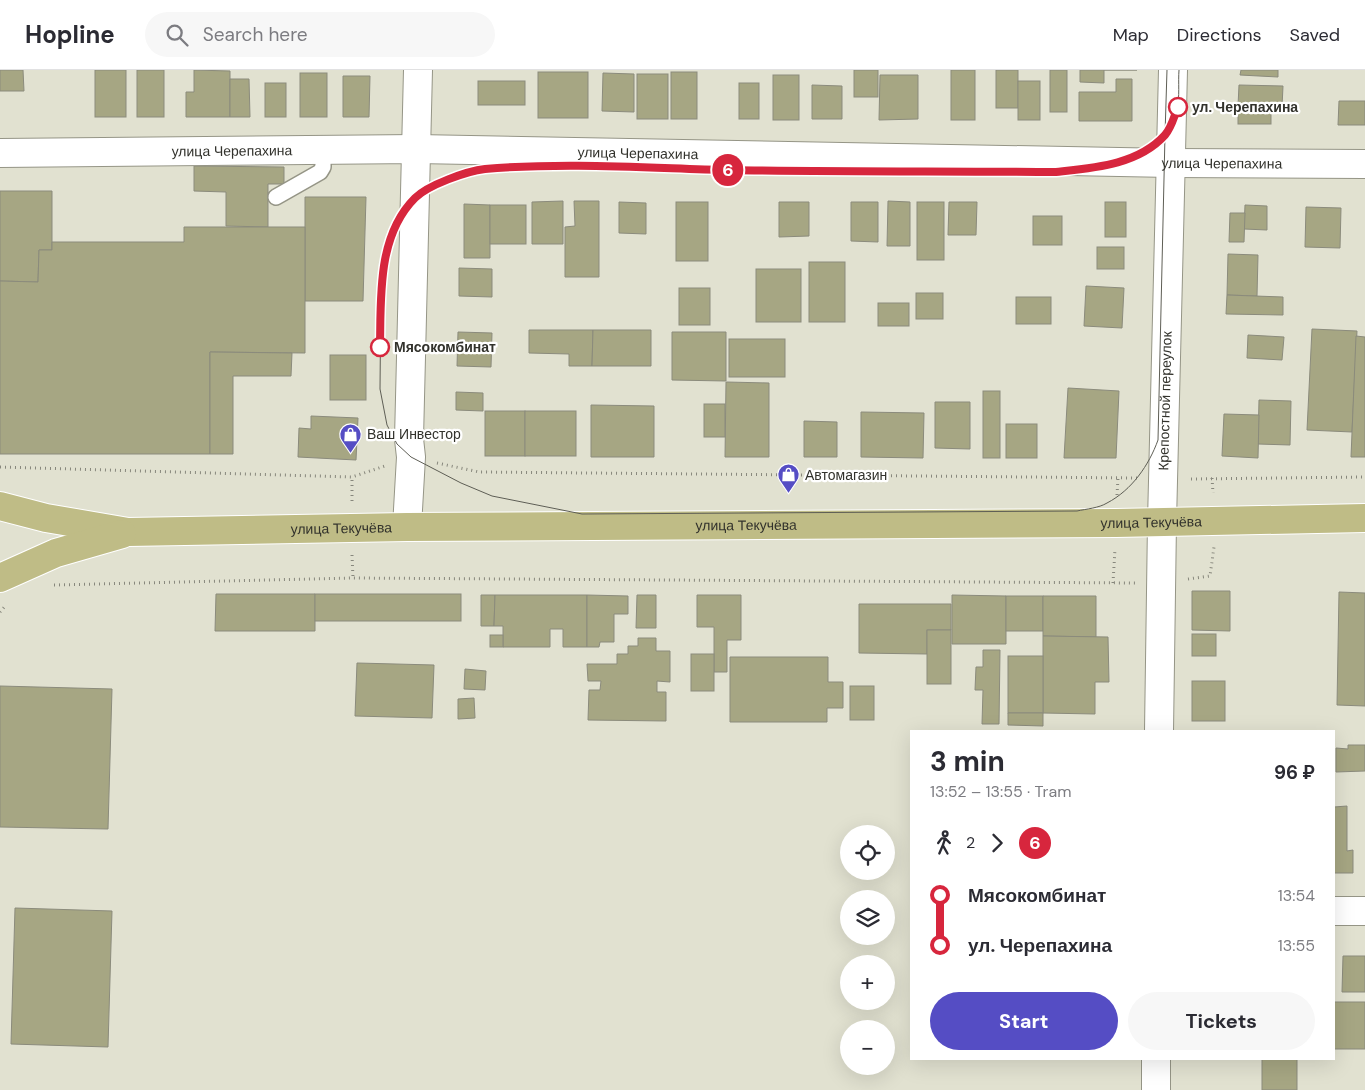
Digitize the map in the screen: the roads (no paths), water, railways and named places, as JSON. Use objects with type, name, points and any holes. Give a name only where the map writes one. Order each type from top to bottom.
[{"type":"main road","name":"улица Текучёва","points":[[0,506],[46,518],[128,532],[407,527],[1162,522],[1365,518]]},
{"type":"main road","name":"улица Текучёва","points":[[7,589],[56,553],[128,532]]},
{"type":"street","points":[[407,527],[411,457],[409,439],[418,70]]},
{"type":"street","name":"Крепостной переулок","points":[[1159,730],[1173,70]]},
{"type":"street","name":"улица Черепахина","points":[[0,153],[417,149],[1171,163],[1365,164]]},
{"type":"street","points":[[1335,911],[1365,911]]},
{"type":"street","points":[[1156,1060],[1156,1090]]},
{"type":"lane","points":[[276,197],[320,172],[323,167],[323,151]]},
{"type":"tram line","points":[[1167,70],[1165,135],[1158,440],[1150,459],[1139,476],[1116,498],[1104,505],[1077,511],[582,514],[492,496],[461,483],[411,457],[397,444],[387,425],[380,389],[381,279],[393,227],[416,197],[452,177],[483,169],[563,167],[815,172],[1056,172],[1092,168],[1128,159],[1144,151],[1159,140],[1170,126],[1177,109],[1179,70]]},
{"type":"tram line","name":"6","points":[[380,347],[381,279],[393,227],[416,197],[452,177],[484,169],[563,167],[815,172],[1056,172],[1091,169],[1119,162],[1140,154],[1165,135],[1178,107]]},
{"type":"place","name":"ул. Черепахина","points":[[1178,107]]},
{"type":"place","name":"Мясокомбинат","points":[[380,347]]},
{"type":"place","name":"Ваш Инвестор","points":[[351,453]]},
{"type":"place","name":"Автомагазин","points":[[789,494]]}]
